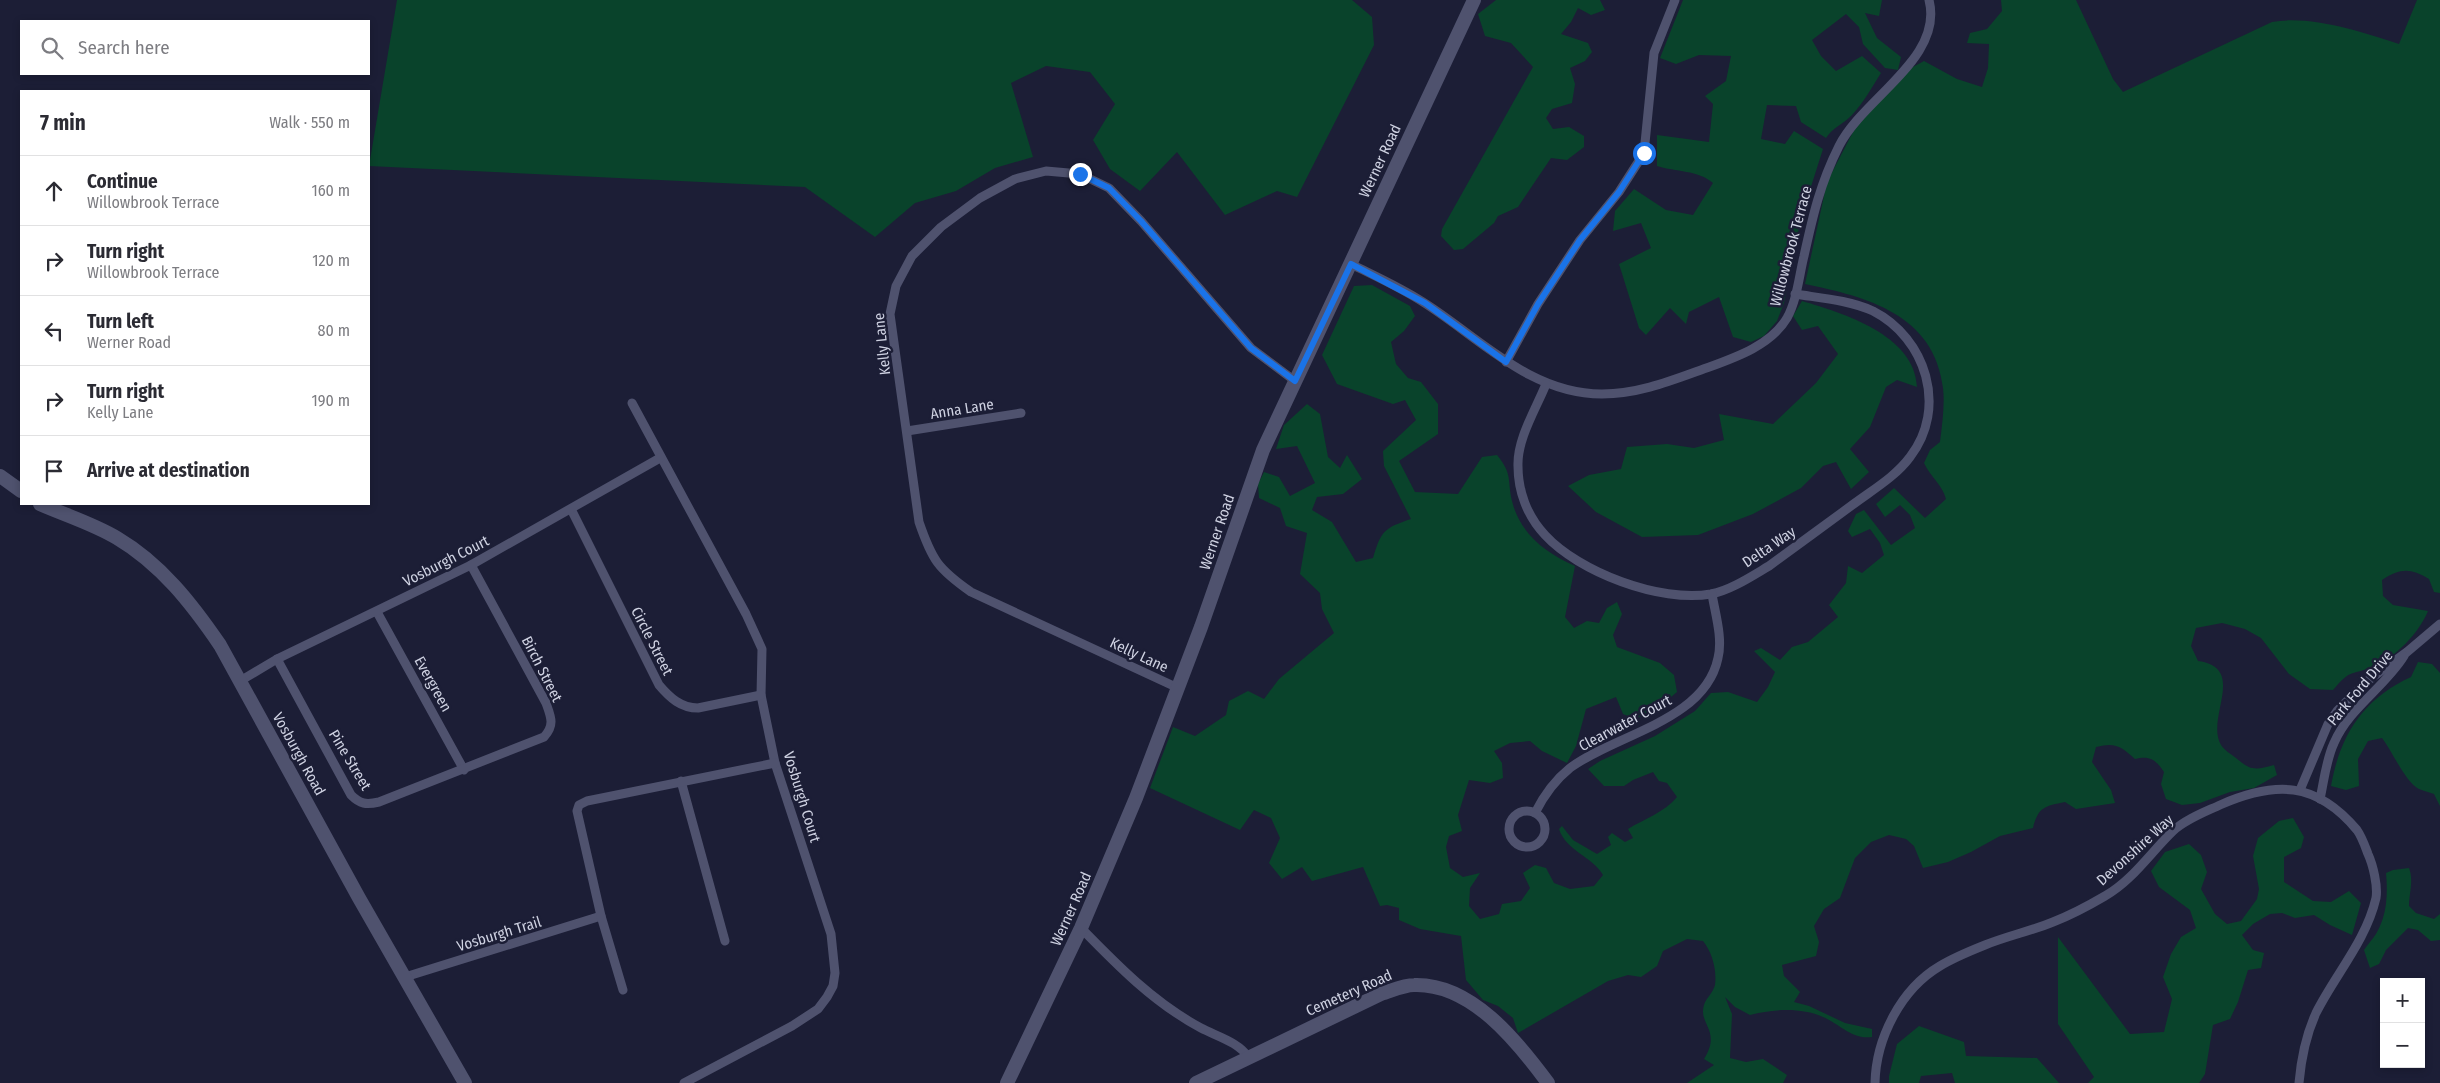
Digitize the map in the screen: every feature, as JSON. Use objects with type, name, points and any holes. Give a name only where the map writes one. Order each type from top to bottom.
[{"type":"street","name":"Werner Road","points":[[1008,1083],[1081,928],[1136,798],[1178,688],[1263,450],[1474,0]]},
{"type":"street","points":[[1506,362],[1538,304],[1564,264],[1580,240],[1619,192],[1644,153],[1654,53],[1676,0]]},
{"type":"street","name":"Willowbrook Terrace","points":[[1351,264],[1425,303],[1506,362],[1546,384],[1563,390],[1600,394],[1624,393],[1653,387],[1755,348],[1773,335],[1787,317],[1795,294],[1824,177],[1846,132],[1872,101],[1901,74],[1923,48],[1932,12],[1929,0]]},
{"type":"street","name":"Kelly Lane","points":[[1178,688],[971,592],[948,576],[929,553],[919,522],[890,314],[896,286],[912,256],[941,227],[980,198],[1015,179],[1046,171],[1080,174],[1109,188],[1141,221],[1251,348],[1295,381]]},
{"type":"street","name":"Delta Way","points":[[1546,384],[1519,448],[1517,465],[1520,490],[1529,513],[1544,534],[1565,553],[1614,578],[1647,590],[1681,595],[1712,594],[1751,577],[1769,566],[1897,472],[1921,440],[1929,397],[1926,373],[1914,347],[1895,325],[1872,311],[1848,303],[1795,294]]},
{"type":"street","name":"Vosburgh Court","points":[[632,403],[754,630],[762,650],[761,695],[775,763],[831,934],[835,973],[833,986],[827,998],[818,1009],[798,1022],[684,1083]]},
{"type":"street","name":"Anna Lane","points":[[907,431],[1020,413]]},
{"type":"street","name":"Vosburgh Court","points":[[240,681],[278,659],[470,565],[660,458]]},
{"type":"street","points":[[0,476],[20,490]]},
{"type":"street","name":"Vosburgh Road","points":[[42,505],[116,538],[145,558],[196,609],[240,681],[359,898],[406,977],[465,1083]]},
{"type":"street","name":"Circle Street","points":[[571,509],[659,685],[667,696],[688,708],[698,708],[761,695]]},
{"type":"street","name":"Birch Street","points":[[464,770],[544,737],[551,730],[552,720],[542,694],[470,565]]},
{"type":"street","name":"Clearwater Court","points":[[1535,813],[1549,789],[1572,767],[1678,711],[1711,681],[1719,656],[1718,628],[1712,594]]},
{"type":"street","name":"Evergreen","points":[[377,612],[464,770]]},
{"type":"street","name":"Park Ford Drive","points":[[2300,790],[2328,724],[2337,710],[2366,682],[2407,652],[2440,624]]},
{"type":"street","name":"Park Ford Drive","points":[[2320,799],[2334,743],[2343,727],[2396,669],[2407,652]]},
{"type":"street","name":"Pine Street","points":[[278,659],[351,795],[358,801],[366,805],[379,802],[464,770]]},
{"type":"street","points":[[623,990],[601,916],[577,811],[578,805],[587,801],[775,763]]},
{"type":"street","points":[[681,781],[725,941]]},
{"type":"street","name":"Devonshire Way","points":[[1875,1083],[1882,1042],[1892,1016],[1914,987],[1939,966],[1985,945],[2052,922],[2108,894],[2135,871],[2175,829],[2205,812],[2256,791],[2282,787],[2300,790],[2320,799],[2345,815],[2360,833],[2372,862],[2376,896],[2365,930],[2315,1015],[2301,1061],[2300,1083]]},
{"type":"street","points":[[1520,812],[1535,813],[1545,825],[1541,841],[1531,846],[1521,846],[1512,839],[1510,824],[1520,812]]},
{"type":"street","name":"Vosburgh Trail","points":[[406,977],[601,916]]},
{"type":"street","points":[[1081,928],[1142,988],[1199,1027],[1242,1050],[1249,1058]]},
{"type":"street","name":"Cemetery Road","points":[[1196,1083],[1381,994],[1413,984],[1444,987],[1467,998],[1525,1052],[1548,1083]]},
{"type":"green space","points":[[397,0],[1352,0],[1372,17],[1374,45],[1297,197],[1277,191],[1225,215],[1177,152],[1140,191],[1110,169],[1093,140],[1115,104],[1090,72],[1046,66],[1011,83],[1033,157],[995,168],[956,191],[915,203],[875,237],[805,187],[370,166]]},
{"type":"green space","points":[[1496,0],[1600,0],[1605,10],[1591,15],[1578,8],[1571,22],[1561,34],[1588,43],[1592,52],[1585,61],[1570,68],[1575,84],[1572,103],[1552,109],[1546,118],[1553,129],[1569,127],[1584,136],[1584,147],[1567,160],[1551,158],[1518,207],[1498,216],[1494,223],[1463,249],[1454,250],[1441,236],[1442,229],[1533,67],[1511,43],[1485,36],[1478,14]]},
{"type":"green space","points":[[1683,0],[1882,0],[1879,16],[1865,13],[1877,38],[1901,57],[1898,70],[1885,68],[1863,44],[1859,27],[1846,14],[1812,40],[1821,56],[1836,71],[1862,56],[1881,73],[1856,110],[1826,138],[1801,122],[1796,106],[1767,105],[1761,139],[1785,144],[1794,131],[1823,149],[1801,218],[1784,303],[1777,321],[1764,336],[1751,342],[1733,337],[1719,297],[1689,312],[1686,324],[1670,308],[1646,335],[1639,328],[1619,264],[1651,248],[1641,223],[1613,231],[1615,211],[1634,189],[1666,210],[1693,215],[1713,183],[1694,173],[1657,166],[1657,135],[1709,142],[1713,104],[1705,96],[1726,81],[1731,56],[1699,55],[1676,64],[1660,58]]},
{"type":"green space","points":[[2001,0],[2076,0],[2113,79],[2123,92],[2272,22],[2287,20],[2319,23],[2353,30],[2399,44],[2417,0],[2440,0],[2440,593],[2434,592],[2429,579],[2411,571],[2395,573],[2382,580],[2383,596],[2393,605],[2428,611],[2419,628],[2389,658],[2372,667],[2347,676],[2333,690],[2310,689],[2289,674],[2261,638],[2245,629],[2222,623],[2196,628],[2191,646],[2198,661],[2213,666],[2220,673],[2223,684],[2217,734],[2221,745],[2250,767],[2262,768],[2274,765],[2277,775],[2254,788],[2230,792],[2200,803],[2182,805],[2166,799],[2161,784],[2164,772],[2158,764],[2149,758],[2135,759],[2117,746],[2108,745],[2096,747],[2092,762],[2111,790],[2115,803],[2076,809],[2065,802],[2047,806],[2037,816],[2033,828],[2000,836],[1948,862],[1923,868],[1914,846],[1906,839],[1889,835],[1871,842],[1855,858],[1840,898],[1824,909],[1814,926],[1819,942],[1816,956],[1782,965],[1784,976],[1800,992],[1794,1002],[1809,1006],[1845,1023],[1872,1029],[1872,1037],[1852,1034],[1823,1017],[1796,1010],[1777,1010],[1750,1015],[1735,1007],[1725,997],[1732,1014],[1730,1058],[1746,1062],[1763,1059],[1787,1075],[1783,1083],[1687,1083],[1714,1065],[1704,1059],[1711,1041],[1703,1012],[1706,1000],[1714,988],[1715,979],[1711,956],[1703,941],[1687,939],[1663,951],[1657,966],[1641,977],[1628,975],[1608,981],[1518,1033],[1513,1018],[1498,1006],[1483,1000],[1466,980],[1461,936],[1420,929],[1399,920],[1399,908],[1387,905],[1380,906],[1363,867],[1312,881],[1302,867],[1282,879],[1269,863],[1280,838],[1271,818],[1254,810],[1240,830],[1150,788],[1173,727],[1195,736],[1226,715],[1229,701],[1248,691],[1264,699],[1279,679],[1334,633],[1322,609],[1320,593],[1300,574],[1307,533],[1286,526],[1280,508],[1259,498],[1258,484],[1264,472],[1279,477],[1290,496],[1315,483],[1297,446],[1276,449],[1284,425],[1307,404],[1320,414],[1328,457],[1340,468],[1347,455],[1362,479],[1343,494],[1317,497],[1312,510],[1332,522],[1356,562],[1373,558],[1381,536],[1389,528],[1411,519],[1384,466],[1383,451],[1416,420],[1405,400],[1393,404],[1337,384],[1322,355],[1354,286],[1372,285],[1410,306],[1415,316],[1404,331],[1391,342],[1396,364],[1408,378],[1421,382],[1438,404],[1438,434],[1399,461],[1415,492],[1458,494],[1482,457],[1497,455],[1509,477],[1512,501],[1516,513],[1528,533],[1544,548],[1575,566],[1565,617],[1574,628],[1587,621],[1599,623],[1607,608],[1617,602],[1622,614],[1613,635],[1617,647],[1660,663],[1674,675],[1677,692],[1659,707],[1635,719],[1623,714],[1616,697],[1586,709],[1576,746],[1567,763],[1542,751],[1530,741],[1510,743],[1494,751],[1502,763],[1503,778],[1490,783],[1469,780],[1458,815],[1462,831],[1449,836],[1446,847],[1450,868],[1463,877],[1480,873],[1470,888],[1469,906],[1480,919],[1499,914],[1502,904],[1521,901],[1530,888],[1523,873],[1535,865],[1546,868],[1554,883],[1570,889],[1594,886],[1603,875],[1598,868],[1567,843],[1559,829],[1562,826],[1573,840],[1597,854],[1611,845],[1608,837],[1612,833],[1625,842],[1633,838],[1628,829],[1660,811],[1677,797],[1667,783],[1659,781],[1653,772],[1624,786],[1604,786],[1588,769],[1600,761],[1655,736],[1695,711],[1711,693],[1728,692],[1757,702],[1768,687],[1775,672],[1754,651],[1761,648],[1780,660],[1792,647],[1808,642],[1838,617],[1829,605],[1846,583],[1848,566],[1862,573],[1884,555],[1880,543],[1870,529],[1852,537],[1848,531],[1856,514],[1864,510],[1891,545],[1915,528],[1910,515],[1900,505],[1885,517],[1876,504],[1894,488],[1925,518],[1946,499],[1942,489],[1924,463],[1930,450],[1940,442],[1944,401],[1937,363],[1926,342],[1912,326],[1894,313],[1874,303],[1851,295],[1805,284],[1827,182],[1853,132],[1871,109],[1913,67],[1924,61],[1957,79],[1982,87],[1988,68],[1989,44],[1967,43],[1970,33],[1987,29],[2002,11]]},
{"type":"green space","points":[[1802,301],[1837,312],[1874,329],[1891,340],[1904,353],[1913,369],[1917,387],[1897,380],[1886,387],[1870,427],[1850,449],[1869,472],[1851,489],[1836,462],[1823,466],[1801,488],[1753,514],[1698,535],[1642,537],[1596,512],[1568,486],[1589,475],[1621,469],[1627,447],[1667,444],[1694,448],[1724,440],[1719,414],[1773,424],[1816,383],[1838,354],[1818,326],[1802,330],[1793,316]]},
{"type":"green space","points":[[2418,662],[2432,664],[2440,673],[2440,806],[2434,794],[2414,786],[2382,738],[2368,741],[2358,759],[2359,786],[2346,790],[2331,786],[2341,751],[2356,721],[2380,696],[2411,677]]},
{"type":"green space","points":[[2293,818],[2304,837],[2301,848],[2284,857],[2284,882],[2313,901],[2331,902],[2349,891],[2361,903],[2352,935],[2314,915],[2295,918],[2282,913],[2270,914],[2253,924],[2242,935],[2253,950],[2264,953],[2261,968],[2248,970],[2238,1002],[2230,1019],[2213,1025],[2205,1074],[2199,1083],[2088,1083],[2094,1077],[2058,1024],[2058,937],[2130,1034],[2164,1032],[2172,999],[2163,977],[2171,954],[2181,937],[2196,928],[2190,910],[2159,887],[2151,871],[2165,852],[2189,844],[2201,855],[2207,872],[2201,889],[2215,914],[2227,924],[2241,921],[2257,899],[2259,889],[2253,856],[2258,838],[2279,821]]},
{"type":"green space","points":[[2409,868],[2411,882],[2409,906],[2416,913],[2434,919],[2440,914],[2440,940],[2431,941],[2418,930],[2408,928],[2386,950],[2379,964],[2370,968],[2364,950],[2380,927],[2385,912],[2387,897],[2386,873]]},
{"type":"green space","points":[[1919,1026],[1964,1042],[1966,1056],[2037,1058],[2059,1083],[1955,1083],[1952,1073],[1921,1076],[1919,1083],[1889,1083],[1897,1044]]},
{"type":"route","points":[[1080,174],[1109,188],[1141,221],[1251,348],[1295,381],[1351,264],[1406,291],[1425,303],[1506,362],[1538,304],[1580,240],[1619,192],[1644,153]]}]
